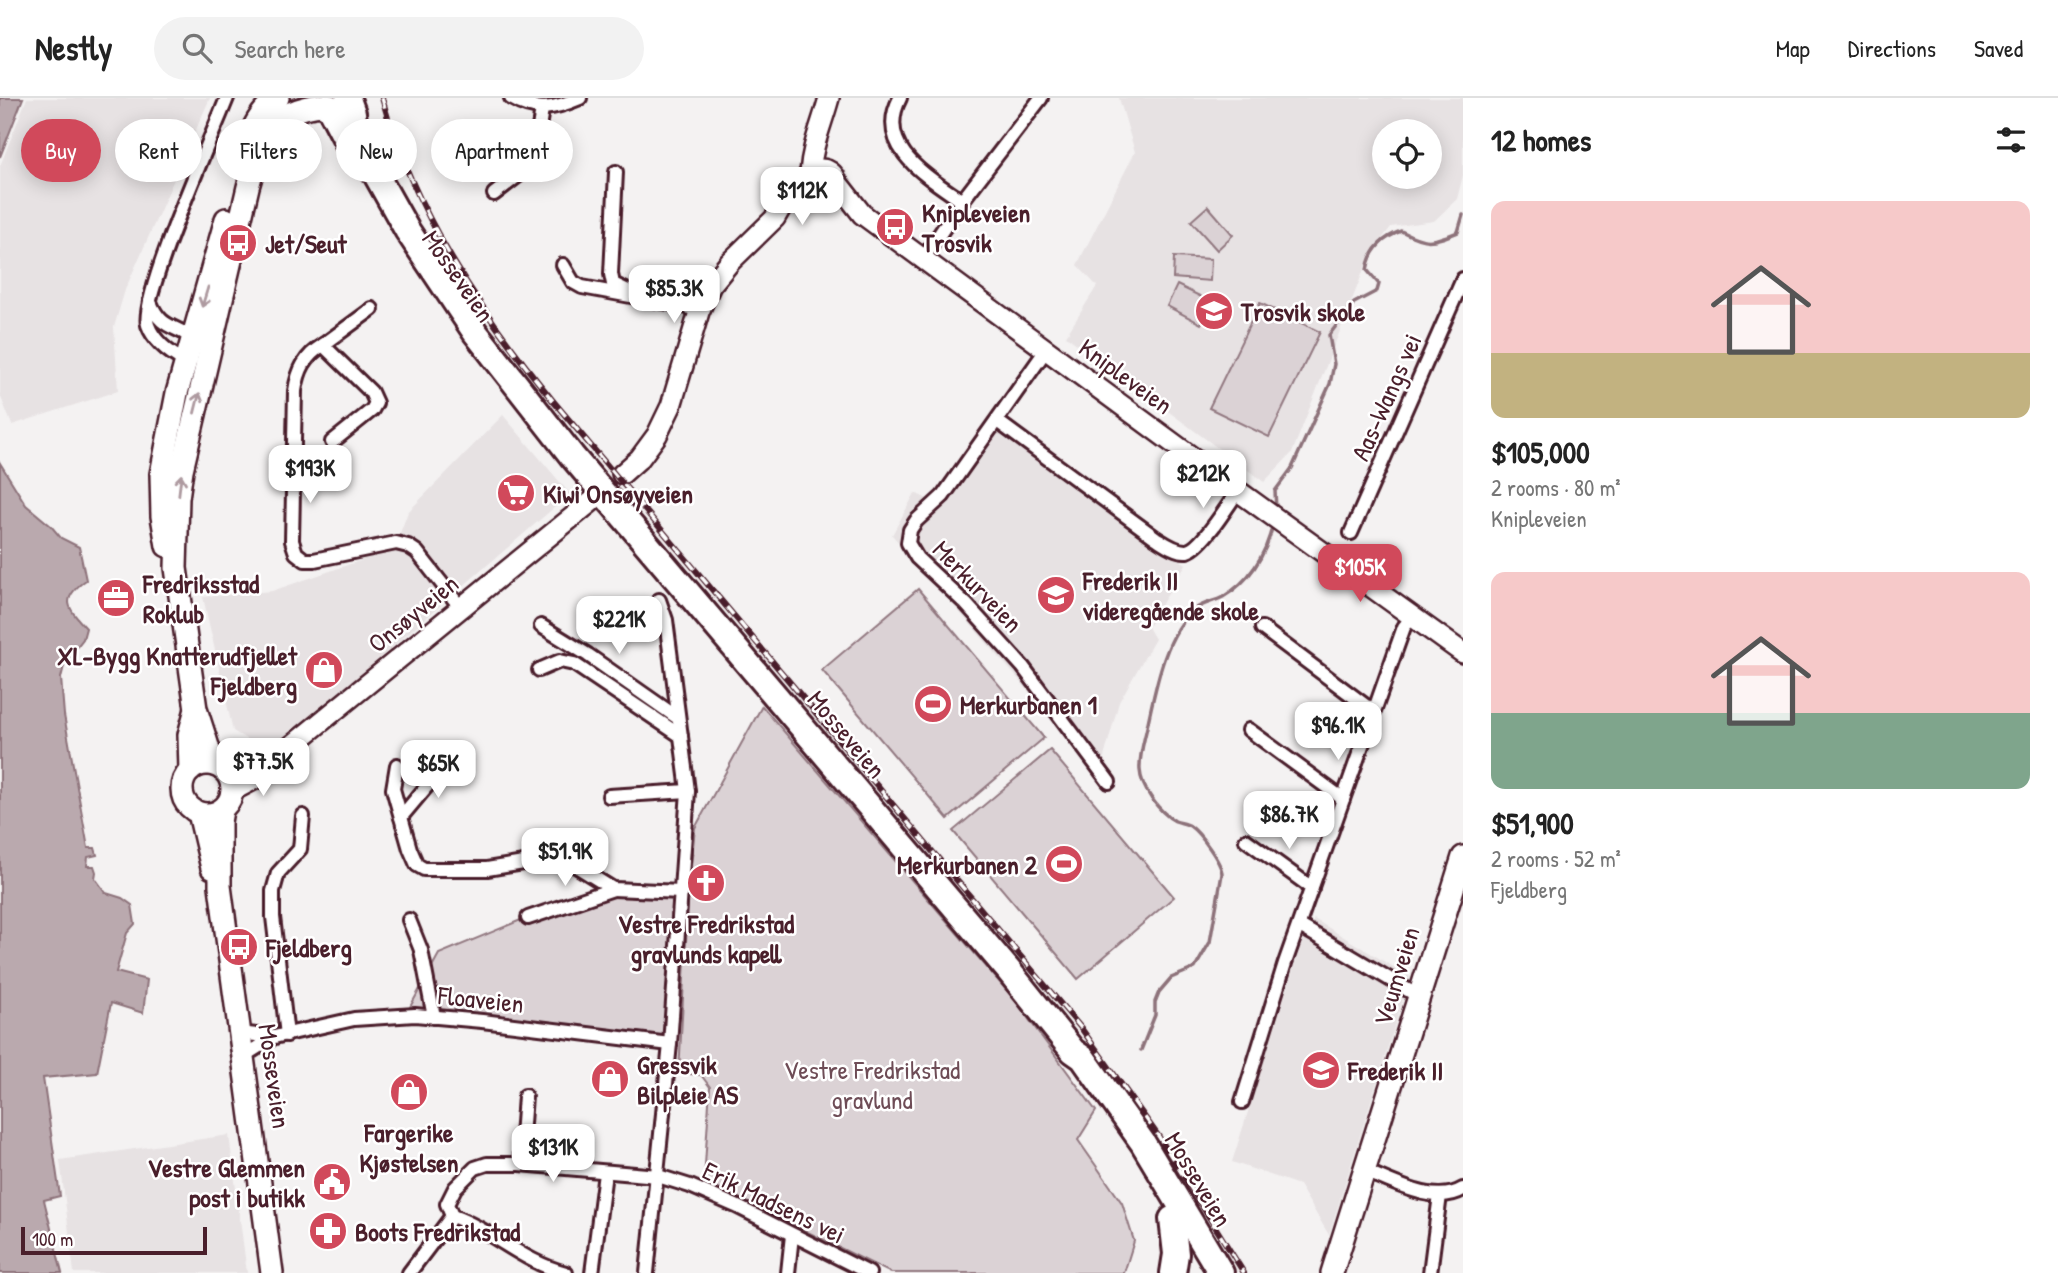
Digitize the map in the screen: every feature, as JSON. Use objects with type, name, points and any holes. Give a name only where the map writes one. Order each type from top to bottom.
[{"type":"highway","name":"Mosseveien","points":[[333,101],[395,236],[436,301],[561,451],[572,456],[1009,971],[1073,1051],[1083,1058],[1143,1143],[1221,1273]]},
{"type":"highway","name":"Mosseveien","points":[[1073,1051],[1076,1061],[1135,1146],[1202,1273]]},
{"type":"highway","points":[[1172,1219],[1176,1254],[1173,1273]]},
{"type":"main road","name":"Mosseveien","points":[[176,568],[167,550],[162,516],[161,474],[192,337],[248,136],[269,104],[278,98]]},
{"type":"main road","name":"Mosseveien","points":[[272,1273],[220,886],[220,822],[224,785],[195,709],[176,568],[178,498],[209,354],[260,146],[280,118],[294,110],[333,101]]},
{"type":"main road","name":"Mosseveien","points":[[190,771],[189,735],[195,709]]},
{"type":"main road","points":[[205,764],[224,785],[207,815],[189,806],[183,798],[182,787],[190,771],[205,764]]},
{"type":"main road","name":"Mosseveien","points":[[199,813],[208,859],[220,886]]},
{"type":"main road","name":"Veumveien","points":[[1332,1273],[1463,857]]},
{"type":"street","points":[[150,302],[155,316],[164,324],[192,337],[209,354],[186,362],[170,353],[148,327],[146,313],[168,243],[227,98]]},
{"type":"street","points":[[511,98],[522,105],[542,109],[580,98]]},
{"type":"street","points":[[820,200],[807,193],[807,177],[811,149],[829,98]]},
{"type":"street","points":[[900,98],[892,121],[905,157],[962,201]]},
{"type":"street","points":[[923,258],[962,201],[1041,98]]},
{"type":"street","points":[[494,194],[533,164],[542,109]]},
{"type":"street","points":[[775,218],[834,194],[834,176],[820,129]]},
{"type":"street","points":[[622,474],[640,458],[657,435],[671,406],[699,312],[711,285],[730,262],[775,218],[786,199],[807,177],[820,168],[834,176]]},
{"type":"street","points":[[616,172],[611,274],[613,284],[630,292],[637,299]]},
{"type":"street","name":"Knipleveien","points":[[834,176],[862,214]]},
{"type":"street","name":"Knipleveien","points":[[820,200],[862,214],[1463,653]]},
{"type":"street","points":[[563,265],[573,282],[582,288],[685,306],[699,312]]},
{"type":"street","name":"Aas-Wangs vei","points":[[1351,533],[1463,279]]},
{"type":"street","points":[[372,309],[310,353],[298,374],[295,391],[292,541],[296,553],[304,560],[396,543],[408,546],[435,572],[461,608]]},
{"type":"street","points":[[323,345],[371,392],[376,403],[372,410],[332,442]]},
{"type":"street","name":"Merkurveien","points":[[1046,350],[943,496],[916,521],[909,534],[909,547],[1023,667],[1109,782]]},
{"type":"street","points":[[997,421],[1156,538],[1177,550],[1186,551],[1196,546],[1238,491]]},
{"type":"street","name":"Onsøyveien","points":[[224,785],[253,780],[591,502]]},
{"type":"street","points":[[647,1273],[670,1044],[688,791],[666,620],[659,600]]},
{"type":"street","points":[[1242,1102],[1285,963],[1375,708],[1405,627],[1412,617]]},
{"type":"street","points":[[541,625],[678,718]]},
{"type":"street","points":[[1262,628],[1366,706],[1375,708]]},
{"type":"street","points":[[539,670],[560,661],[575,664],[681,736]]},
{"type":"street","points":[[1249,730],[1343,799]]},
{"type":"street","points":[[401,817],[448,761]]},
{"type":"street","points":[[397,765],[393,789],[417,866],[424,869],[487,869],[536,862],[568,861],[612,889]]},
{"type":"street","points":[[609,796],[688,791]]},
{"type":"street","points":[[281,1036],[273,891],[278,873],[300,849],[303,816]]},
{"type":"street","points":[[1246,840],[1312,888]]},
{"type":"street","points":[[528,918],[612,889],[681,891]]},
{"type":"street","points":[[409,920],[421,950],[434,1017]]},
{"type":"street","points":[[1300,926],[1419,996]]},
{"type":"street","name":"Floaveien","points":[[242,1057],[281,1036],[354,1019],[415,1015],[670,1044]]},
{"type":"street","name":"Floaveien","points":[[239,1033],[281,1036]]},
{"type":"street","points":[[520,1164],[525,1096]]},
{"type":"street","name":"Erik Madsens vei","points":[[452,1216],[447,1204],[455,1188],[475,1168],[487,1164],[520,1164],[658,1176],[690,1186],[869,1273]]},
{"type":"street","points":[[1365,1171],[1423,1192],[1455,1194],[1463,1189]]},
{"type":"street","points":[[592,1273],[605,1173]]},
{"type":"street","points":[[1430,1273],[1440,1195]]},
{"type":"street","points":[[409,1273],[452,1216],[476,1225],[543,1267],[566,1273]]},
{"type":"street","points":[[788,1273],[792,1235]]},
{"type":"shaded area","points":[[0,98],[23,98],[0,157]]},
{"type":"shaded area","points":[[27,98],[210,98],[201,119],[115,119],[115,182],[173,182],[125,290],[114,327],[118,391],[12,425],[0,395],[0,166]]},
{"type":"shaded area","name":"Trosvik skole","points":[[1119,98],[1463,98],[1463,175],[1457,199],[1434,221],[1391,227],[1370,254],[1292,453],[1264,482],[1066,336],[1097,286],[1077,265],[1135,152]]},
{"type":"shaded area","points":[[503,415],[570,494],[269,753],[233,731],[203,597],[272,591],[394,549],[408,512]]},
{"type":"shaded area","name":"Frederik II videregående skole","points":[[998,428],[1186,564],[1148,627],[1155,639],[1119,702],[1100,772],[892,535],[915,493],[944,507]]},
{"type":"shaded area","points":[[0,463],[26,505],[61,538],[79,547],[86,580],[72,593],[69,603],[86,628],[83,639],[65,662],[61,678],[64,715],[88,848],[95,848],[97,855],[88,857],[87,866],[94,866],[95,878],[106,893],[122,898],[132,905],[135,924],[127,933],[116,972],[147,980],[143,1013],[111,1003],[97,1073],[43,1078],[60,1196],[44,1200],[62,1273],[0,1273]]},
{"type":"shaded area","name":"Frederik II","points":[[1314,919],[1410,977],[1329,1235],[1299,1185],[1232,1162],[1300,948]]},
{"type":"shaded area","points":[[229,1135],[247,1273],[74,1273],[60,1160]]},
{"type":"green space","points":[[1208,206],[1233,235],[1217,250],[1191,221]]},
{"type":"green space","points":[[1174,257],[1211,259],[1210,281],[1173,278]]},
{"type":"green space","points":[[1177,285],[1212,302],[1201,324],[1167,306]]},
{"type":"green space","points":[[1260,303],[1320,332],[1269,437],[1209,408]]},
{"type":"green space","name":"Merkurbanen 1","points":[[918,589],[1044,738],[948,819],[822,670]]},
{"type":"green space","name":"Vestre Fredrikstad gravlund","points":[[762,706],[1014,999],[1096,1111],[1078,1140],[1122,1203],[1134,1241],[1124,1273],[891,1273],[704,1181],[710,1087],[701,1075],[679,1073],[688,904],[670,1044],[415,1015],[410,1007],[439,954],[615,881],[689,886],[695,828]]},
{"type":"green space","name":"Merkurbanen 2","points":[[1050,750],[1174,897],[1078,979],[953,831]]},
{"type":"waterway","points":[[1276,509],[1275,491],[1292,468],[1330,384],[1334,364],[1329,335],[1354,303],[1377,291],[1379,284],[1367,270],[1374,251],[1388,237],[1401,231],[1423,240],[1458,232],[1463,215]]},
{"type":"waterway","points":[[1141,1050],[1155,1015],[1155,1002],[1159,992],[1171,978],[1195,968],[1210,942],[1222,874],[1215,856],[1199,835],[1187,824],[1175,821],[1163,812],[1147,792],[1141,777],[1141,754],[1157,681],[1168,649],[1184,621],[1197,608],[1223,597],[1249,575],[1266,546],[1273,524]]},
{"type":"railway","points":[[382,98],[412,181],[431,220],[452,259],[500,332],[554,402],[1081,1028],[1159,1137],[1244,1273]]},
{"type":"place","name":"Knipleveien Trosvik","points":[[895,227]]},
{"type":"place","name":"Jet/Seut","points":[[238,243]]},
{"type":"place","name":"Trosvik skole","points":[[1214,311]]},
{"type":"place","name":"Kiwi Onsøyveien","points":[[516,493]]},
{"type":"place","name":"Frederik II videregående skole","points":[[1056,595]]},
{"type":"place","name":"Fredriksstad Roklub","points":[[116,598]]},
{"type":"place","name":"XL-Bygg Knatterudfjellet Fjeldberg","points":[[324,670]]},
{"type":"place","name":"Merkurbanen 1","points":[[933,704]]},
{"type":"place","name":"Merkurbanen 2","points":[[1064,864]]},
{"type":"place","name":"Vestre Fredrikstad gravlunds kapell","points":[[706,883]]},
{"type":"place","name":"Fjeldberg","points":[[239,947]]},
{"type":"place","name":"Frederik II","points":[[1321,1070]]},
{"type":"place","name":"Gressvik Bilpleie AS","points":[[610,1079]]},
{"type":"place","name":"Fargerike Kjøstelsen","points":[[409,1092]]},
{"type":"place","name":"Vestre Glemmen post i butikk","points":[[332,1182]]},
{"type":"place","name":"Boots Fredrikstad","points":[[328,1231]]}]
